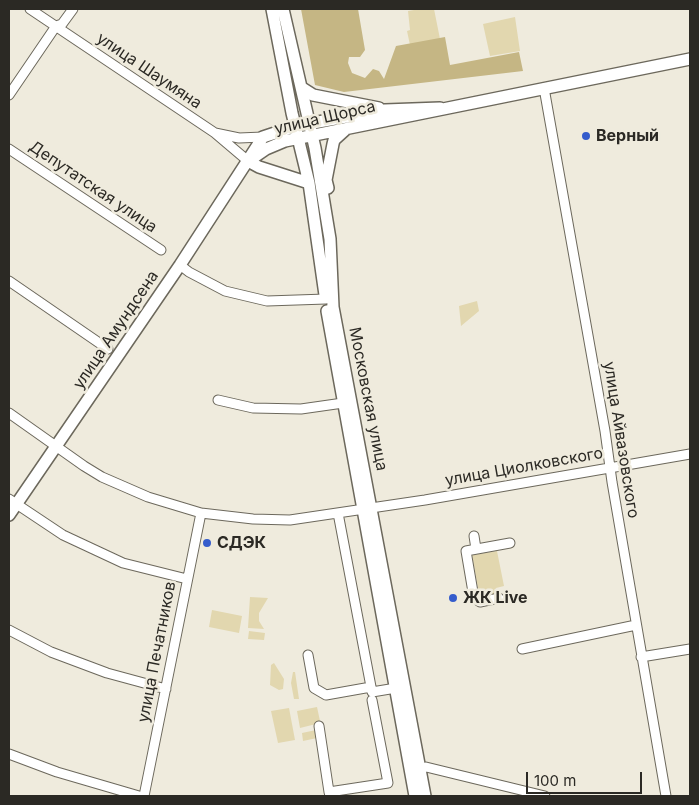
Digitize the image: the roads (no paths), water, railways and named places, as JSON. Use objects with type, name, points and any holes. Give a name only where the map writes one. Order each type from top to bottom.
[{"type":"main road","name":"Московская улица","points":[[272,9],[292,113],[300,138],[309,183],[343,404],[367,507],[415,771],[415,796]]},
{"type":"main road","name":"Московская улица","points":[[282,9],[310,123],[330,239],[333,307],[396,688],[415,771],[424,796]]},
{"type":"main road","name":"улица Щорса","points":[[248,161],[275,145],[300,138],[440,108],[690,59]]},
{"type":"main road","points":[[302,88],[313,96],[385,110]]},
{"type":"main road","name":"улица Щорса","points":[[248,161],[256,145],[263,137],[296,126],[385,110],[440,108]]},
{"type":"main road","points":[[330,239],[333,226],[326,180],[334,140],[346,129]]},
{"type":"main road","points":[[248,161],[272,172],[309,183]]},
{"type":"main road","name":"улица Амундсена","points":[[9,516],[12,502],[56,446],[180,265],[248,161]]},
{"type":"street","name":"улица Шаумяна","points":[[30,9],[215,133],[248,161]]},
{"type":"street","points":[[9,95],[56,26],[62,24],[73,9]]},
{"type":"street","name":"улица Айвазовского","points":[[544,88],[599,396],[641,657],[666,796]]},
{"type":"street","points":[[215,133],[239,138],[263,137]]},
{"type":"street","name":"Депутатская улица","points":[[9,149],[162,250]]},
{"type":"street","points":[[180,265],[189,272],[225,291],[267,301],[326,299]]},
{"type":"street","points":[[9,281],[108,349]]},
{"type":"street","points":[[218,400],[253,408],[302,409],[343,404]]},
{"type":"street","name":"улица Циолковского","points":[[9,413],[102,477],[148,497],[201,513],[253,519],[290,520],[338,513],[690,454]]},
{"type":"street","points":[[12,502],[64,535],[123,563],[187,579]]},
{"type":"street","name":"улица Печатников","points":[[144,796],[201,513]]},
{"type":"street","points":[[338,513],[372,692],[396,688]]},
{"type":"street","points":[[474,536],[476,549]]},
{"type":"street","points":[[499,598],[480,602],[474,598],[466,551],[510,543]]},
{"type":"street","points":[[522,649],[636,625]]},
{"type":"street","points":[[9,630],[51,652],[108,673],[166,689]]},
{"type":"street","points":[[641,657],[690,648]]},
{"type":"street","points":[[308,655],[314,688],[326,695],[353,692],[371,687]]},
{"type":"street","points":[[319,726],[330,794],[388,783],[372,700]]},
{"type":"street","points":[[9,754],[57,772],[139,796]]},
{"type":"street","points":[[415,771],[426,767],[545,796]]},
{"type":"place","name":"Верный","points":[[586,136]]},
{"type":"place","name":"СДЭК","points":[[207,543]]},
{"type":"place","name":"ЖК Live","points":[[453,598]]}]
